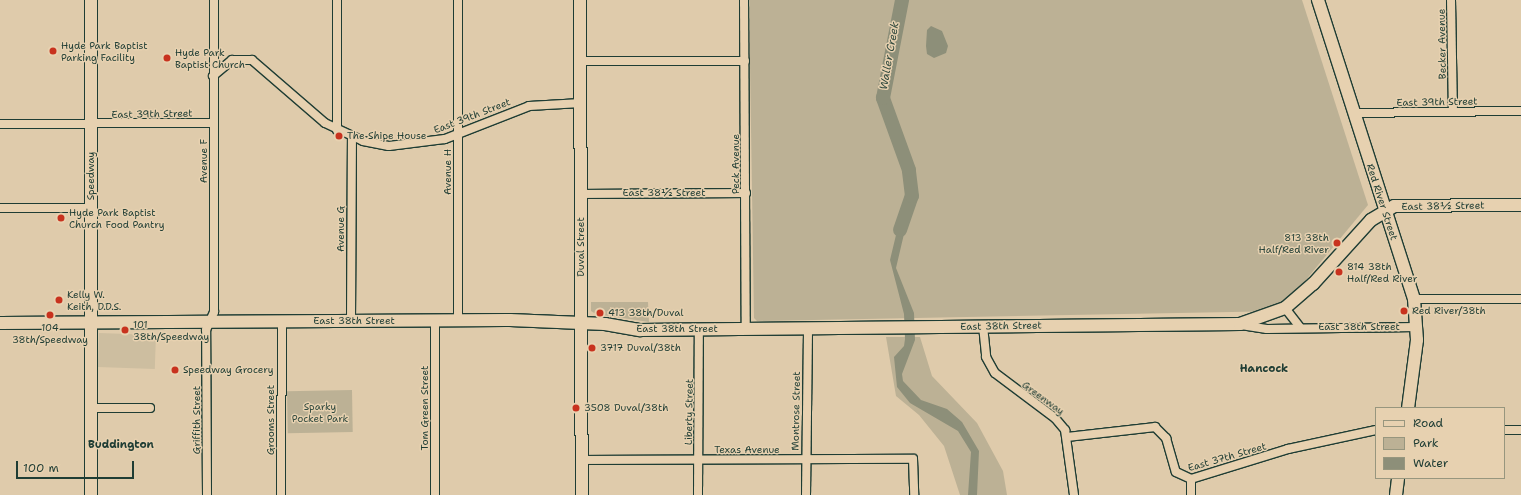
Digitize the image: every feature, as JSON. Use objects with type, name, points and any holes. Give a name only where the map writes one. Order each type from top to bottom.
[{"type":"street","name":"Speedway","points":[[91,0],[91,495]]},
{"type":"street","name":"Avenue F","points":[[210,321],[214,312],[214,0]]},
{"type":"street","points":[[337,0],[337,130]]},
{"type":"street","name":"Avenue H","points":[[458,0],[458,320]]},
{"type":"street","name":"Duval Street","points":[[580,0],[582,495]]},
{"type":"street","name":"Peck Avenue","points":[[744,0],[746,328]]},
{"type":"street","name":"Red River Street","points":[[1318,0],[1353,113],[1414,299],[1417,327],[1408,407]]},
{"type":"street","name":"Becker Avenue","points":[[1451,0],[1454,111]]},
{"type":"street","name":"East 39th Street","points":[[213,76],[232,60],[252,60],[295,101],[337,130],[352,137],[374,144],[404,146],[458,134],[516,109],[581,104]]},
{"type":"street","points":[[581,62],[745,61]]},
{"type":"street","name":"East 39th Street","points":[[1353,113],[1521,111]]},
{"type":"street","name":"East 39th Street","points":[[0,124],[91,125],[214,123]]},
{"type":"street","name":"Avenue G","points":[[350,321],[352,137]]},
{"type":"street","name":"East 38½ Street","points":[[581,194],[746,193]]},
{"type":"street","name":"East 38½ Street","points":[[1285,308],[1313,284],[1371,220],[1394,206],[1521,205]]},
{"type":"street","points":[[0,208],[91,208]]},
{"type":"street","points":[[1414,299],[1521,299]]},
{"type":"street","points":[[1285,308],[1300,327]]},
{"type":"street","name":"East 38th Street","points":[[1240,324],[1285,308]]},
{"type":"street","name":"Tom Green Street","points":[[435,320],[435,495]]},
{"type":"street","name":"East 38th Street","points":[[0,323],[458,320],[581,322],[640,330],[1240,324],[1267,329],[1300,327],[1417,327]]},
{"type":"street","name":"Griffith Street","points":[[207,495],[206,330],[210,321]]},
{"type":"street","name":"Grooms Street","points":[[281,495],[282,321]]},
{"type":"street","name":"Greenway","points":[[983,326],[986,357],[995,373],[1055,418],[1067,437],[1074,495]]},
{"type":"street","name":"Montrose Street","points":[[806,495],[805,460],[808,328]]},
{"type":"street","name":"Liberty Street","points":[[698,495],[699,329]]},
{"type":"street","points":[[91,408],[150,408]]},
{"type":"street","name":"East 37th Street","points":[[1067,437],[1155,427],[1166,438],[1176,472],[1191,479],[1288,449],[1375,430]]},
{"type":"street","points":[[1505,430],[1521,430]]},
{"type":"street","name":"Texas Avenue","points":[[582,460],[913,459],[914,495]]},
{"type":"street","points":[[1191,479],[1191,495]]},
{"type":"street","points":[[1396,495],[1398,479]]},
{"type":"shaded area","points":[[99,333],[156,335],[155,369],[98,367]]},
{"type":"green space","points":[[749,0],[1302,0],[1368,205],[1280,311],[757,321],[754,318]]},
{"type":"green space","points":[[591,302],[648,302],[649,322],[596,314],[591,311]]},
{"type":"green space","points":[[886,337],[920,337],[932,376],[977,423],[1003,471],[1007,495],[960,495],[944,446],[919,415],[896,396]]},
{"type":"green space","name":"Sparky Pocket Park","points":[[352,390],[353,432],[288,433],[287,391]]},
{"type":"water","points":[[931,26],[942,31],[948,46],[946,53],[934,58],[927,54],[926,46],[927,30]]},
{"type":"water","points":[[906,163],[911,169],[915,191],[909,211],[905,205],[908,193]]},
{"type":"water","points":[[902,210],[908,217],[896,268],[914,313],[915,340],[902,374],[903,381],[921,400],[947,409],[962,422],[979,451],[977,495],[968,495],[971,452],[958,431],[910,403],[897,387],[894,357],[904,346],[904,314],[890,260]]},
{"type":"waterway","name":"Waller Creek","points":[[900,230],[912,196],[909,170],[883,98],[902,0]]},
{"type":"place","name":"Hyde Park Baptist Parking Facility","points":[[53,51]]},
{"type":"place","name":"Hyde Park Baptist Church","points":[[167,58]]},
{"type":"place","name":"The Shipe House","points":[[339,136]]},
{"type":"place","name":"Hyde Park Baptist Church Food Pantry","points":[[61,218]]},
{"type":"place","name":"813 38th Half/Red River","points":[[1337,243]]},
{"type":"place","name":"814 38th Half/Red River","points":[[1339,272]]},
{"type":"place","name":"Kelly W. Keith, D.D.S.","points":[[59,300]]},
{"type":"place","name":"Red River/38th","points":[[1404,311]]},
{"type":"place","name":"413 38th/Duval","points":[[600,313]]},
{"type":"place","name":"104 38th/Speedway","points":[[50,315]]},
{"type":"place","name":"101 38th/Speedway","points":[[125,330]]},
{"type":"place","name":"3717 Duval/38th","points":[[592,348]]},
{"type":"place","name":"Speedway Grocery","points":[[175,370]]},
{"type":"place","name":"3508 Duval/38th","points":[[576,408]]},
{"type":"district","name":"Hancock","points":[[1264,369]]},
{"type":"district","name":"Buddington","points":[[121,445]]}]
